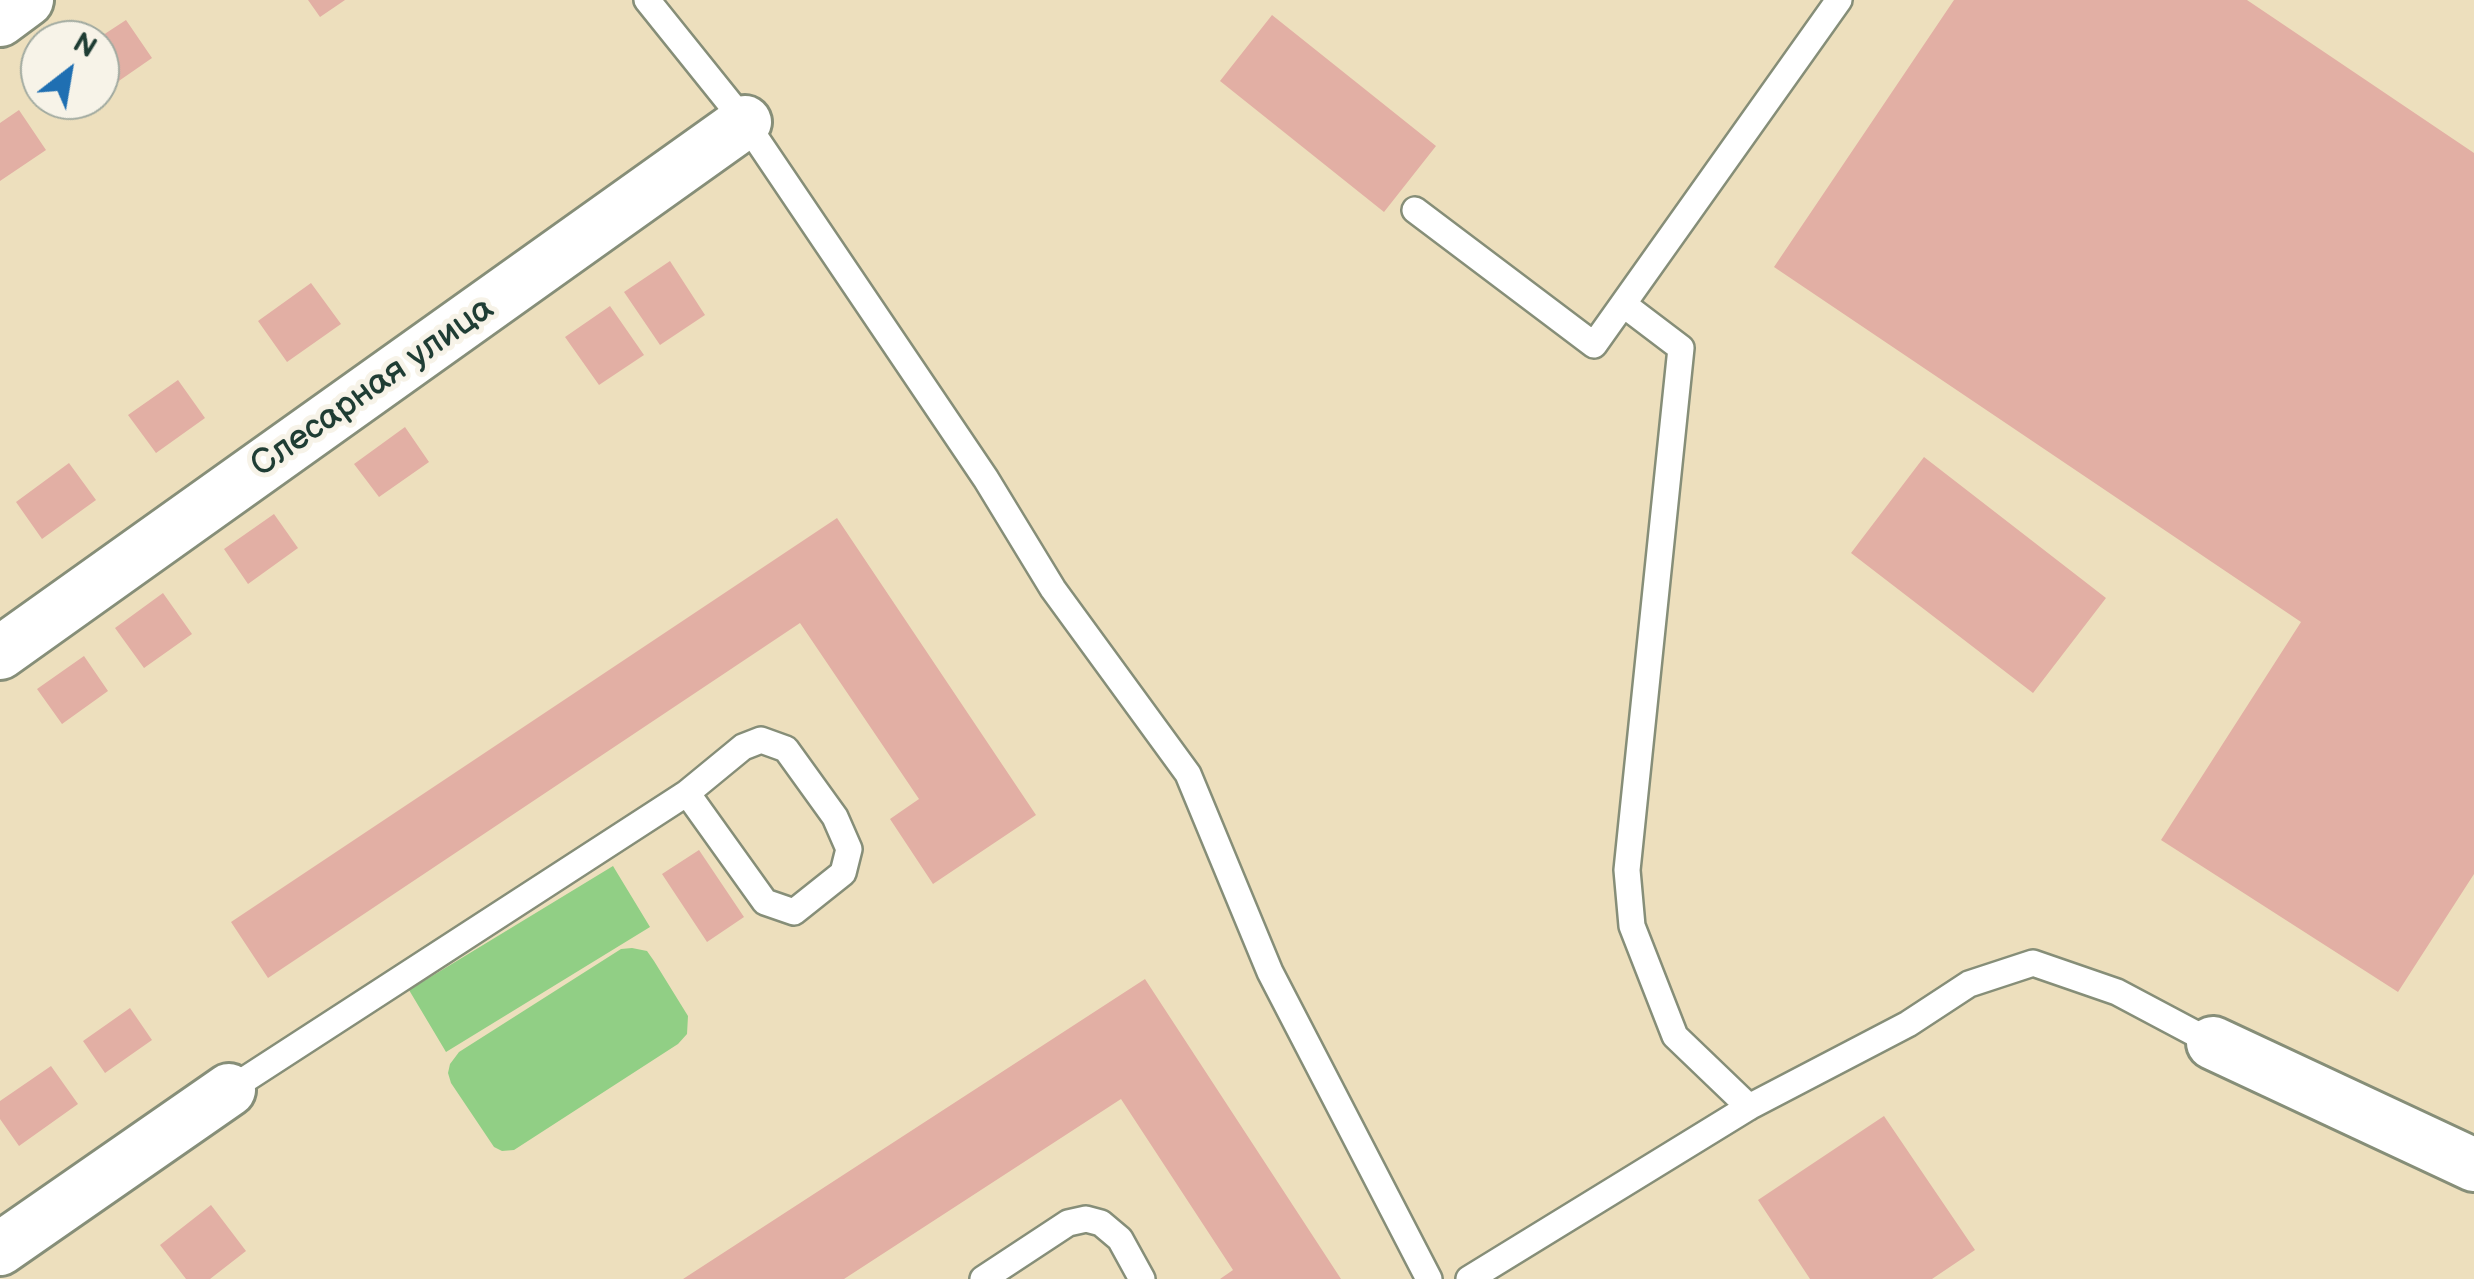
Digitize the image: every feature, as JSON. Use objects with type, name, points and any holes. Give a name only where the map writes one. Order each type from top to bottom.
[{"type":"street","points":[[0,20],[27,0]]},
{"type":"street","name":"Слесарная улица","points":[[0,653],[745,122]]},
{"type":"street","points":[[2214,1043],[2474,1165]]},
{"type":"street","points":[[0,1249],[229,1090]]},
{"type":"lane","points":[[648,0],[745,122],[986,478],[1053,588],[1188,774],[1270,972],[1429,1279]]},
{"type":"lane","points":[[1414,210],[1594,345],[1839,0]]},
{"type":"lane","points":[[1623,304],[1681,348],[1627,870],[1632,926],[1675,1036],[1749,1107]]},
{"type":"lane","points":[[229,1090],[687,793],[743,747],[761,740],[786,750],[835,817],[849,849],[843,874],[794,912],[764,902],[687,793]]},
{"type":"lane","points":[[1468,1279],[1749,1107],[1908,1024],[1970,984],[2033,963],[2117,992],[2214,1043]]},
{"type":"lane","points":[[983,1279],[1068,1223],[1086,1219],[1101,1223],[1120,1239],[1142,1279]]},
{"type":"green space","points":[[613,866],[650,927],[446,1052],[409,990]]},
{"type":"green space","points":[[621,949],[647,951],[654,961],[688,1016],[687,1034],[678,1044],[514,1150],[494,1147],[451,1083],[450,1064],[459,1052]]},
{"type":"building","points":[[308,0],[345,0],[320,17]]},
{"type":"building","points":[[1954,0],[2247,0],[2474,153],[2474,874],[2398,992],[2161,840],[2301,622],[1774,267]]},
{"type":"building","points":[[1272,15],[1436,146],[1384,212],[1220,81]]},
{"type":"building","points":[[126,20],[152,58],[120,80],[120,24]]},
{"type":"building","points":[[19,110],[20,120],[26,120],[46,150],[0,181],[0,123]]},
{"type":"building","points":[[670,261],[705,315],[660,345],[624,292]]},
{"type":"building","points":[[311,283],[341,324],[287,362],[258,321]]},
{"type":"building","points":[[610,306],[644,355],[599,385],[565,337]]},
{"type":"building","points":[[178,380],[205,418],[156,453],[128,415]]},
{"type":"building","points":[[405,427],[429,462],[379,497],[354,464]]},
{"type":"building","points":[[1924,457],[2106,598],[2033,693],[1851,553]]},
{"type":"building","points":[[69,463],[96,500],[42,539],[16,502]]},
{"type":"building","points":[[274,514],[298,548],[248,584],[224,549]]},
{"type":"building","points":[[837,518],[1036,815],[933,884],[890,819],[919,799],[800,623],[268,978],[231,922]]},
{"type":"building","points":[[163,593],[192,634],[144,668],[115,628]]},
{"type":"building","points":[[84,656],[108,691],[62,724],[37,689]]},
{"type":"building","points":[[699,850],[744,917],[707,942],[662,874]]},
{"type":"building","points":[[1145,979],[1341,1279],[1220,1279],[1233,1270],[1121,1099],[844,1279],[683,1279]]},
{"type":"building","points":[[130,1008],[152,1040],[105,1073],[83,1041]]},
{"type":"building","points":[[51,1066],[78,1104],[19,1146],[0,1119],[0,1101]]},
{"type":"building","points":[[1884,1116],[1975,1250],[1932,1279],[1810,1279],[1758,1200]]},
{"type":"building","points":[[211,1205],[246,1251],[210,1279],[186,1279],[160,1245]]}]
